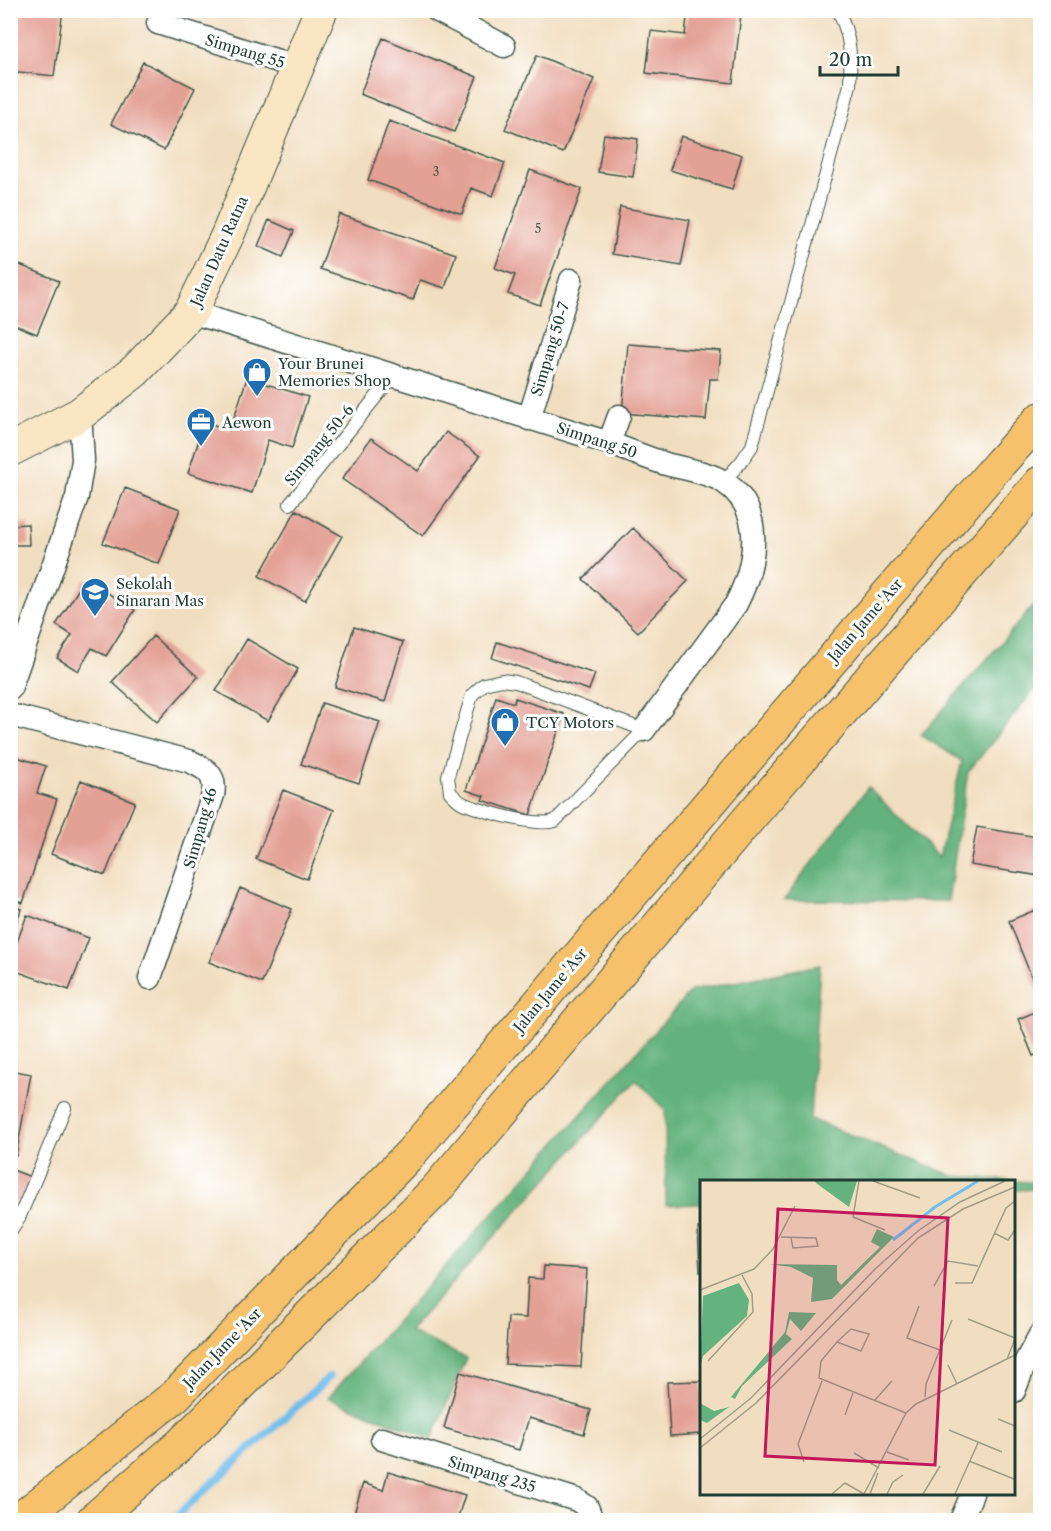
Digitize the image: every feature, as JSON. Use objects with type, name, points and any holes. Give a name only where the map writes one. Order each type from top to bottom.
[{"type":"main road","name":"Jalan Datu Ratna","points":[[10,450],[80,414],[135,371],[192,312],[228,234],[321,10]]},
{"type":"main road","name":"Jalan Jame 'Asr","points":[[19,1521],[176,1396],[410,1154],[961,509],[1041,419]]},
{"type":"main road","points":[[93,1521],[181,1444],[435,1191],[751,816],[1041,483]]},
{"type":"street","points":[[436,10],[504,46]]},
{"type":"street","name":"Simpang 55","points":[[158,23],[297,67]]},
{"type":"street","name":"Simpang 50-7","points":[[529,419],[571,280]]},
{"type":"street","name":"Simpang 50","points":[[192,312],[609,443],[723,482],[743,500],[752,522],[753,557],[746,585],[736,604],[644,730]]},
{"type":"street","points":[[10,689],[77,496],[83,460],[80,414]]},
{"type":"street","points":[[609,443],[619,416]]},
{"type":"street","name":"Simpang 46","points":[[10,715],[189,761],[203,767],[211,775],[215,785],[213,795],[150,978]]},
{"type":"street","points":[[1015,1386],[1020,1360],[1041,1335]]},
{"type":"street","name":"Simpang 235","points":[[382,1439],[577,1500],[587,1507],[592,1521]]},
{"type":"street","points":[[961,1521],[972,1495]]},
{"type":"lane","points":[[723,482],[752,446],[850,85],[849,45],[846,27],[838,10]]},
{"type":"lane","name":"Simpang 50-6","points":[[290,504],[393,376]]},
{"type":"lane","points":[[492,681],[516,682],[644,730],[562,816],[548,823],[532,823],[464,804],[450,792],[448,786],[448,776],[472,695],[477,689],[492,681]]},
{"type":"lane","points":[[10,1232],[20,1216],[65,1108]]},
{"type":"green space","points":[[1040,598],[1040,683],[968,772],[948,901],[784,900],[868,787],[939,857],[962,761],[921,735]]},
{"type":"green space","points":[[820,965],[810,1119],[953,1176],[1003,1180],[700,1180],[700,1204],[666,1205],[665,1110],[636,1080],[409,1331],[466,1358],[432,1439],[328,1398],[691,991]]},
{"type":"green space","points":[[1015,1181],[1040,1183],[1040,1189],[1015,1190]]},
{"type":"building","points":[[10,10],[63,10],[54,76],[10,71]]},
{"type":"building","points":[[688,10],[741,14],[733,83],[646,73],[651,31],[685,35]]},
{"type":"building","points":[[383,38],[477,77],[454,132],[360,94]]},
{"type":"building","points":[[537,55],[594,79],[563,153],[505,129]]},
{"type":"building","points":[[143,62],[195,88],[164,150],[111,124]]},
{"type":"building","points":[[389,121],[505,163],[493,196],[471,188],[462,214],[368,180]]},
{"type":"building","points":[[604,134],[638,139],[633,177],[598,172]]},
{"type":"building","points":[[681,136],[742,155],[732,189],[670,170]]},
{"type":"building","points":[[530,170],[582,189],[540,305],[508,294],[515,275],[495,268]]},
{"type":"building","points":[[620,207],[690,220],[681,266],[612,254]]},
{"type":"building","points":[[339,214],[456,254],[445,288],[420,280],[413,300],[320,269]]},
{"type":"building","points":[[269,220],[294,231],[283,257],[258,246]]},
{"type":"building","points":[[10,261],[59,281],[37,334],[10,323]]},
{"type":"building","points":[[628,344],[721,351],[718,379],[710,379],[706,420],[622,413]]},
{"type":"building","points":[[247,378],[308,397],[292,448],[268,440],[252,493],[188,473],[205,422],[230,430]]},
{"type":"building","points":[[446,432],[480,456],[423,536],[342,479],[371,438],[418,471]]},
{"type":"building","points":[[125,488],[180,509],[159,564],[103,543]]},
{"type":"building","points":[[296,510],[342,536],[305,601],[259,576]]},
{"type":"building","points":[[28,524],[29,545],[10,545],[10,525]]},
{"type":"building","points":[[633,528],[688,581],[638,632],[583,579]]},
{"type":"building","name":"Sekolah Sinaran Mas","points":[[85,579],[135,610],[106,656],[92,648],[78,671],[57,658],[72,635],[56,625]]},
{"type":"building","points":[[354,627],[403,642],[385,702],[335,687]]},
{"type":"building","points":[[153,636],[198,677],[157,722],[112,682]]},
{"type":"building","points":[[247,639],[298,669],[268,721],[216,691]]},
{"type":"building","points":[[497,642],[595,674],[589,690],[492,658]]},
{"type":"building","points":[[496,697],[514,703],[515,698],[564,714],[530,815],[482,800],[484,796],[466,790]]},
{"type":"building","points":[[322,703],[380,722],[359,783],[301,764]]},
{"type":"building","points":[[10,755],[46,766],[37,793],[57,799],[23,903],[10,899]]},
{"type":"building","points":[[81,780],[135,802],[105,875],[51,854]]},
{"type":"building","points":[[283,790],[334,810],[307,879],[256,859]]},
{"type":"building","points":[[1039,823],[1040,876],[970,865],[977,827],[1037,837]]},
{"type":"building","points":[[240,888],[292,909],[262,983],[209,962]]},
{"type":"building","points":[[10,905],[21,909],[11,940],[10,940]]},
{"type":"building","points":[[1040,908],[1040,998],[1009,921]]},
{"type":"building","points":[[27,915],[89,938],[69,990],[10,969],[10,961]]},
{"type":"building","points":[[1040,1010],[1040,1053],[1033,1056],[1018,1019]]},
{"type":"building","points":[[10,1070],[31,1074],[16,1156],[10,1155]]},
{"type":"building","points":[[10,1169],[31,1177],[17,1210],[10,1207]]},
{"type":"building","points":[[698,1228],[700,1228],[700,1272]]},
{"type":"building","points":[[544,1266],[587,1269],[581,1367],[505,1364],[508,1317],[526,1318],[528,1278],[543,1279]]},
{"type":"building","points":[[460,1372],[591,1410],[584,1434],[529,1418],[519,1450],[444,1428]]},
{"type":"building","points":[[700,1381],[700,1434],[670,1436],[667,1382]]},
{"type":"building","points":[[388,1472],[465,1495],[457,1520],[365,1520],[353,1517],[363,1483],[383,1490]]},
{"type":"waterway","points":[[172,1520],[329,1377]]},
{"type":"place","name":"Your Brunei Memories Shop","points":[[257,398]]},
{"type":"place","name":"Aewon","points":[[201,448]]},
{"type":"place","name":"Sekolah Sinaran Mas","points":[[95,618]]},
{"type":"place","name":"TCY Motors","points":[[505,748]]}]
